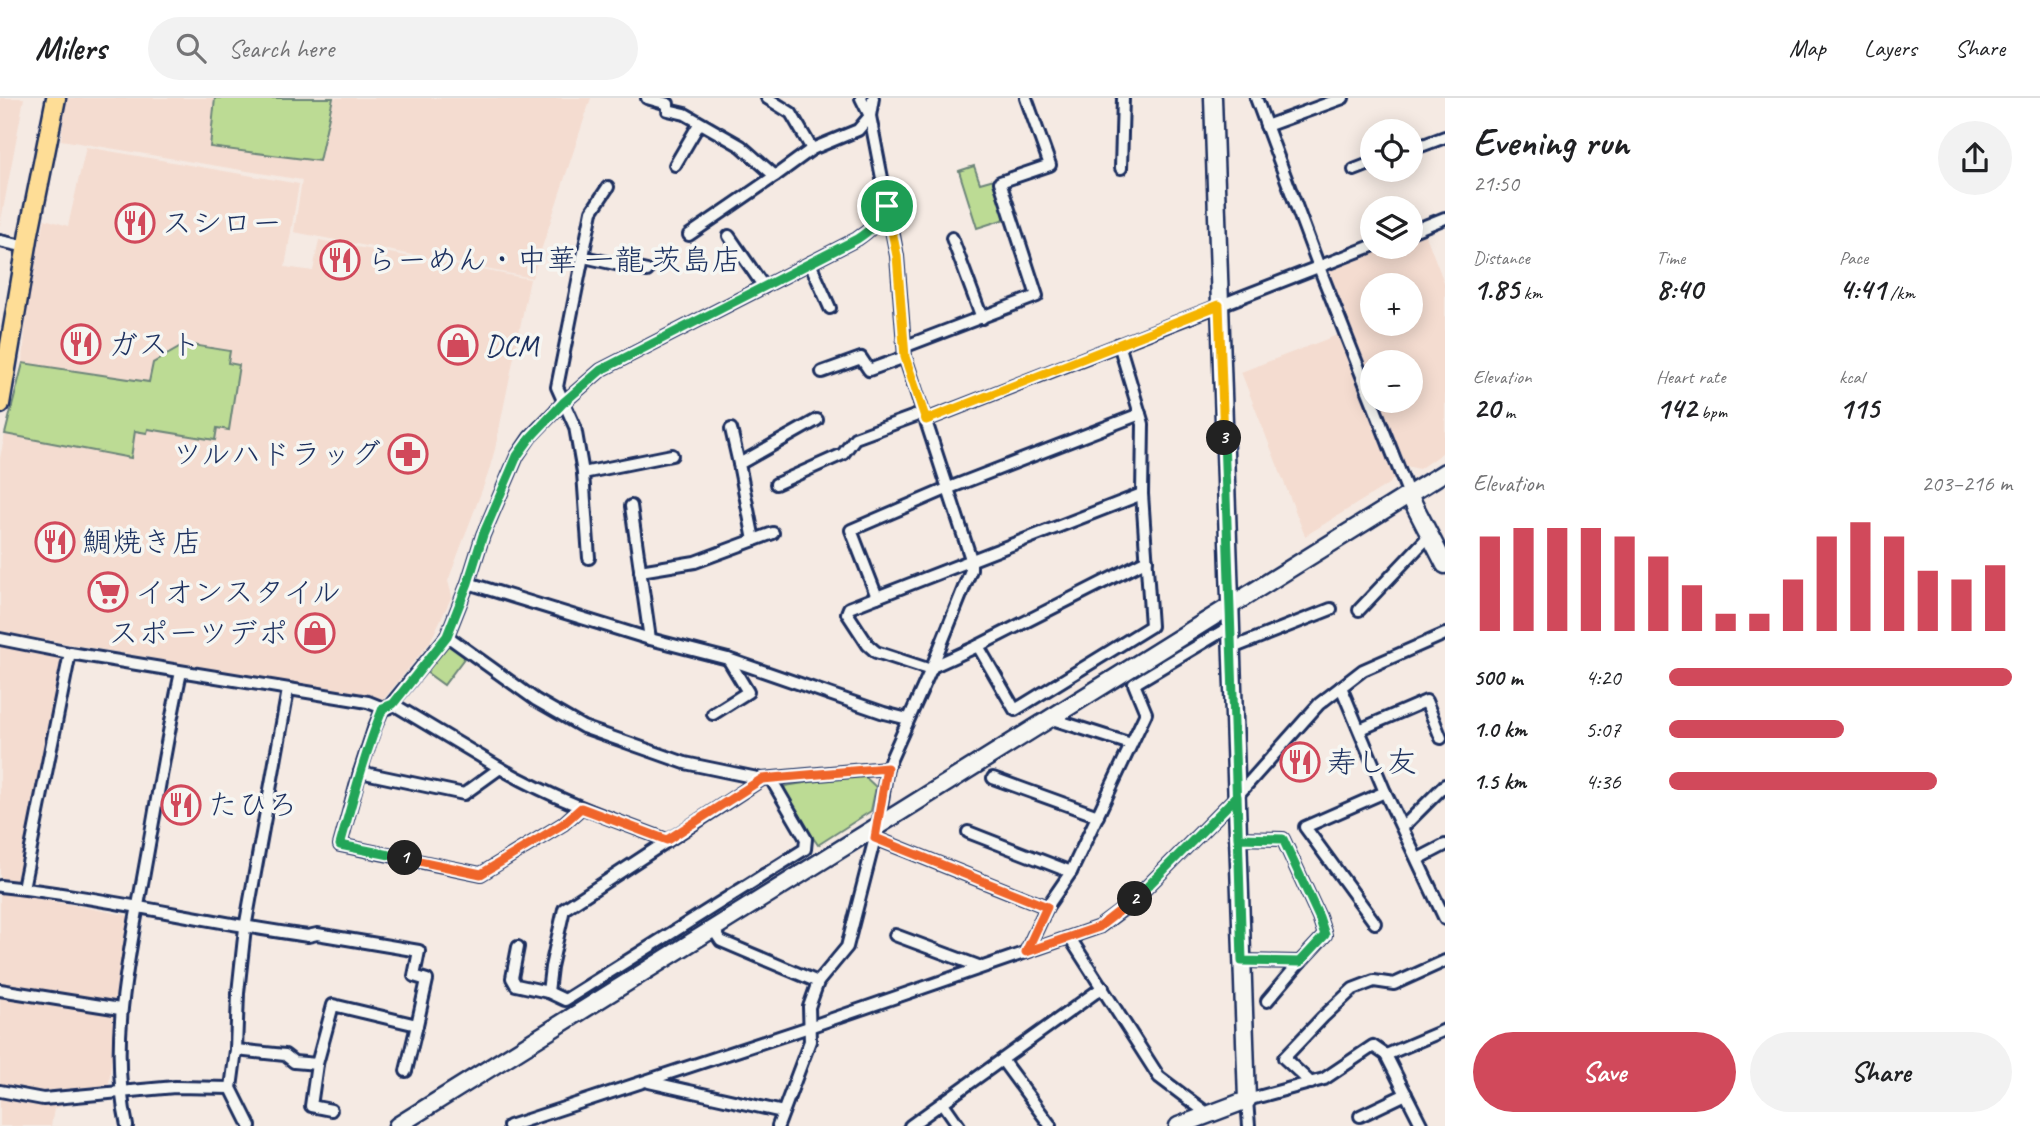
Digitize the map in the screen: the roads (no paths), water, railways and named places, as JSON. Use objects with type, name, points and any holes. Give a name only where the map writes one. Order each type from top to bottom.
[{"type":"main road","points":[[0,404],[56,98]]},
{"type":"street","points":[[647,98],[668,104],[668,110],[685,114],[741,146],[775,176]]},
{"type":"street","points":[[767,98],[791,113],[812,149]]},
{"type":"street","points":[[778,1126],[810,1041],[809,1007],[818,982],[847,947],[876,832],[887,768],[971,570],[971,559],[905,352],[897,256],[870,116],[861,98]]},
{"type":"street","points":[[689,235],[812,149],[858,130],[870,116],[873,98]]},
{"type":"street","points":[[822,372],[860,359],[869,370],[1037,296],[1000,182],[1050,165],[1026,98]]},
{"type":"street","points":[[1121,168],[1123,98]]},
{"type":"street","points":[[1213,98],[1249,1126]]},
{"type":"street","points":[[1256,98],[1409,495],[1445,565]]},
{"type":"street","points":[[1266,126],[1343,98]]},
{"type":"street","points":[[675,165],[699,124]]},
{"type":"street","points":[[1423,145],[1445,137]]},
{"type":"street","points":[[1354,170],[1360,168]]},
{"type":"street","points":[[589,558],[583,473],[575,427],[557,387],[592,211],[608,187]]},
{"type":"street","points":[[581,808],[563,824],[481,874],[340,845],[374,729],[388,706],[447,636],[483,535],[517,456],[530,438],[563,403],[601,370],[870,230],[887,206]]},
{"type":"street","points":[[1423,227],[1445,218]]},
{"type":"street","points":[[729,236],[764,287]]},
{"type":"street","points":[[952,238],[982,318]]},
{"type":"street","points":[[0,241],[27,247]]},
{"type":"street","points":[[776,484],[843,454],[855,438],[925,416],[1360,251]]},
{"type":"street","points":[[584,257],[647,271]]},
{"type":"street","points":[[810,263],[830,308]]},
{"type":"street","points":[[978,646],[1015,710],[1151,626],[1142,495],[1143,424],[1119,344]]},
{"type":"street","points":[[877,597],[851,530],[949,488],[1140,414]]},
{"type":"street","points":[[739,464],[817,420]]},
{"type":"street","points":[[731,429],[754,540]]},
{"type":"street","points":[[583,473],[672,456]]},
{"type":"street","points":[[397,1126],[713,929],[876,832],[1049,718],[1445,472]]},
{"type":"street","points":[[1142,495],[971,559],[849,608],[847,613],[868,645],[876,652],[931,668],[1147,560]]},
{"type":"street","points":[[631,506],[650,639]]},
{"type":"street","points":[[640,570],[695,562],[773,533]]},
{"type":"street","points":[[1359,610],[1430,535]]},
{"type":"street","points":[[468,583],[650,639],[728,659],[793,683],[908,719]]},
{"type":"street","points":[[1233,648],[1331,609]]},
{"type":"street","points":[[1026,952],[1047,907],[1071,872],[1146,713],[1134,684],[1231,626]]},
{"type":"street","points":[[509,1126],[1099,927],[1130,904],[1237,796],[1319,704],[1363,670],[1445,634]]},
{"type":"street","points":[[447,636],[536,700],[583,727],[685,763],[767,779],[887,768]]},
{"type":"street","points":[[0,639],[388,706],[535,788],[667,840]]},
{"type":"street","points":[[23,888],[70,653]]},
{"type":"street","points":[[713,713],[748,692],[728,659]]},
{"type":"street","points":[[127,1126],[120,1092],[120,1009],[164,750],[181,672]]},
{"type":"street","points":[[1341,687],[1385,792],[1445,919]]},
{"type":"street","points":[[250,1126],[231,1088],[236,1050],[238,993],[245,928],[288,690]]},
{"type":"street","points":[[1360,729],[1426,701],[1441,738]]},
{"type":"street","points":[[1049,718],[1131,744]]},
{"type":"street","points":[[360,772],[464,794],[500,768]]},
{"type":"street","points":[[993,778],[1098,816]]},
{"type":"street","points":[[548,992],[564,909],[667,840],[767,779]]},
{"type":"street","points":[[518,947],[512,978],[516,985],[548,992],[565,1000],[805,849],[806,839],[767,779]]},
{"type":"street","points":[[1403,827],[1445,785]]},
{"type":"street","points":[[1376,923],[1305,827],[1385,792]]},
{"type":"street","points":[[876,832],[1047,907]]},
{"type":"street","points":[[968,832],[1071,872]]},
{"type":"street","points":[[1238,838],[1283,839],[1325,935],[1267,1001]]},
{"type":"street","points":[[1418,859],[1445,845]]},
{"type":"street","points":[[0,886],[138,906],[245,928],[308,936],[317,934],[419,951],[414,976],[427,980],[406,1071]]},
{"type":"street","points":[[713,929],[721,941],[818,982]]},
{"type":"street","points":[[895,936],[981,967]]},
{"type":"street","points":[[1070,938],[1159,1077],[1208,1114]]},
{"type":"street","points":[[1242,961],[1300,962]]},
{"type":"street","points":[[1311,1083],[1284,1058],[1333,1007],[1353,989],[1374,981],[1394,984],[1445,961]]},
{"type":"street","points":[[910,1126],[1103,986]]},
{"type":"street","points":[[0,990],[120,1009]]},
{"type":"street","points":[[331,1110],[311,1106],[317,1064],[333,1005],[417,1025]]},
{"type":"street","points":[[1386,1055],[1445,1030]]},
{"type":"street","points":[[1178,1126],[1247,1100],[1324,1079],[1373,1046],[1386,1055],[1422,1126]]},
{"type":"street","points":[[236,1050],[285,1055],[294,1062],[317,1064]]},
{"type":"street","points":[[1002,1060],[1050,1125]]},
{"type":"street","points":[[646,1081],[783,1112]]},
{"type":"street","points":[[0,1091],[43,1099],[175,1087],[231,1088]]},
{"type":"street","points":[[1360,1116],[1406,1094]]},
{"type":"street","points":[[943,1103],[959,1126]]},
{"type":"place","name":"スシロー","points":[[135,223]]},
{"type":"place","name":"らーめん・中華 一龍 茨島店","points":[[340,260]]},
{"type":"place","name":"ガスト","points":[[81,344]]},
{"type":"place","name":"DCM","points":[[458,345]]},
{"type":"place","name":"ツルハドラッグ","points":[[408,454]]},
{"type":"place","name":"鯛焼き店","points":[[55,542]]},
{"type":"place","name":"イオンスタイル","points":[[108,592]]},
{"type":"place","name":"スポーツデポ","points":[[315,633]]},
{"type":"place","name":"寿し友","points":[[1300,762]]},
{"type":"place","name":"たひろ","points":[[181,805]]}]
